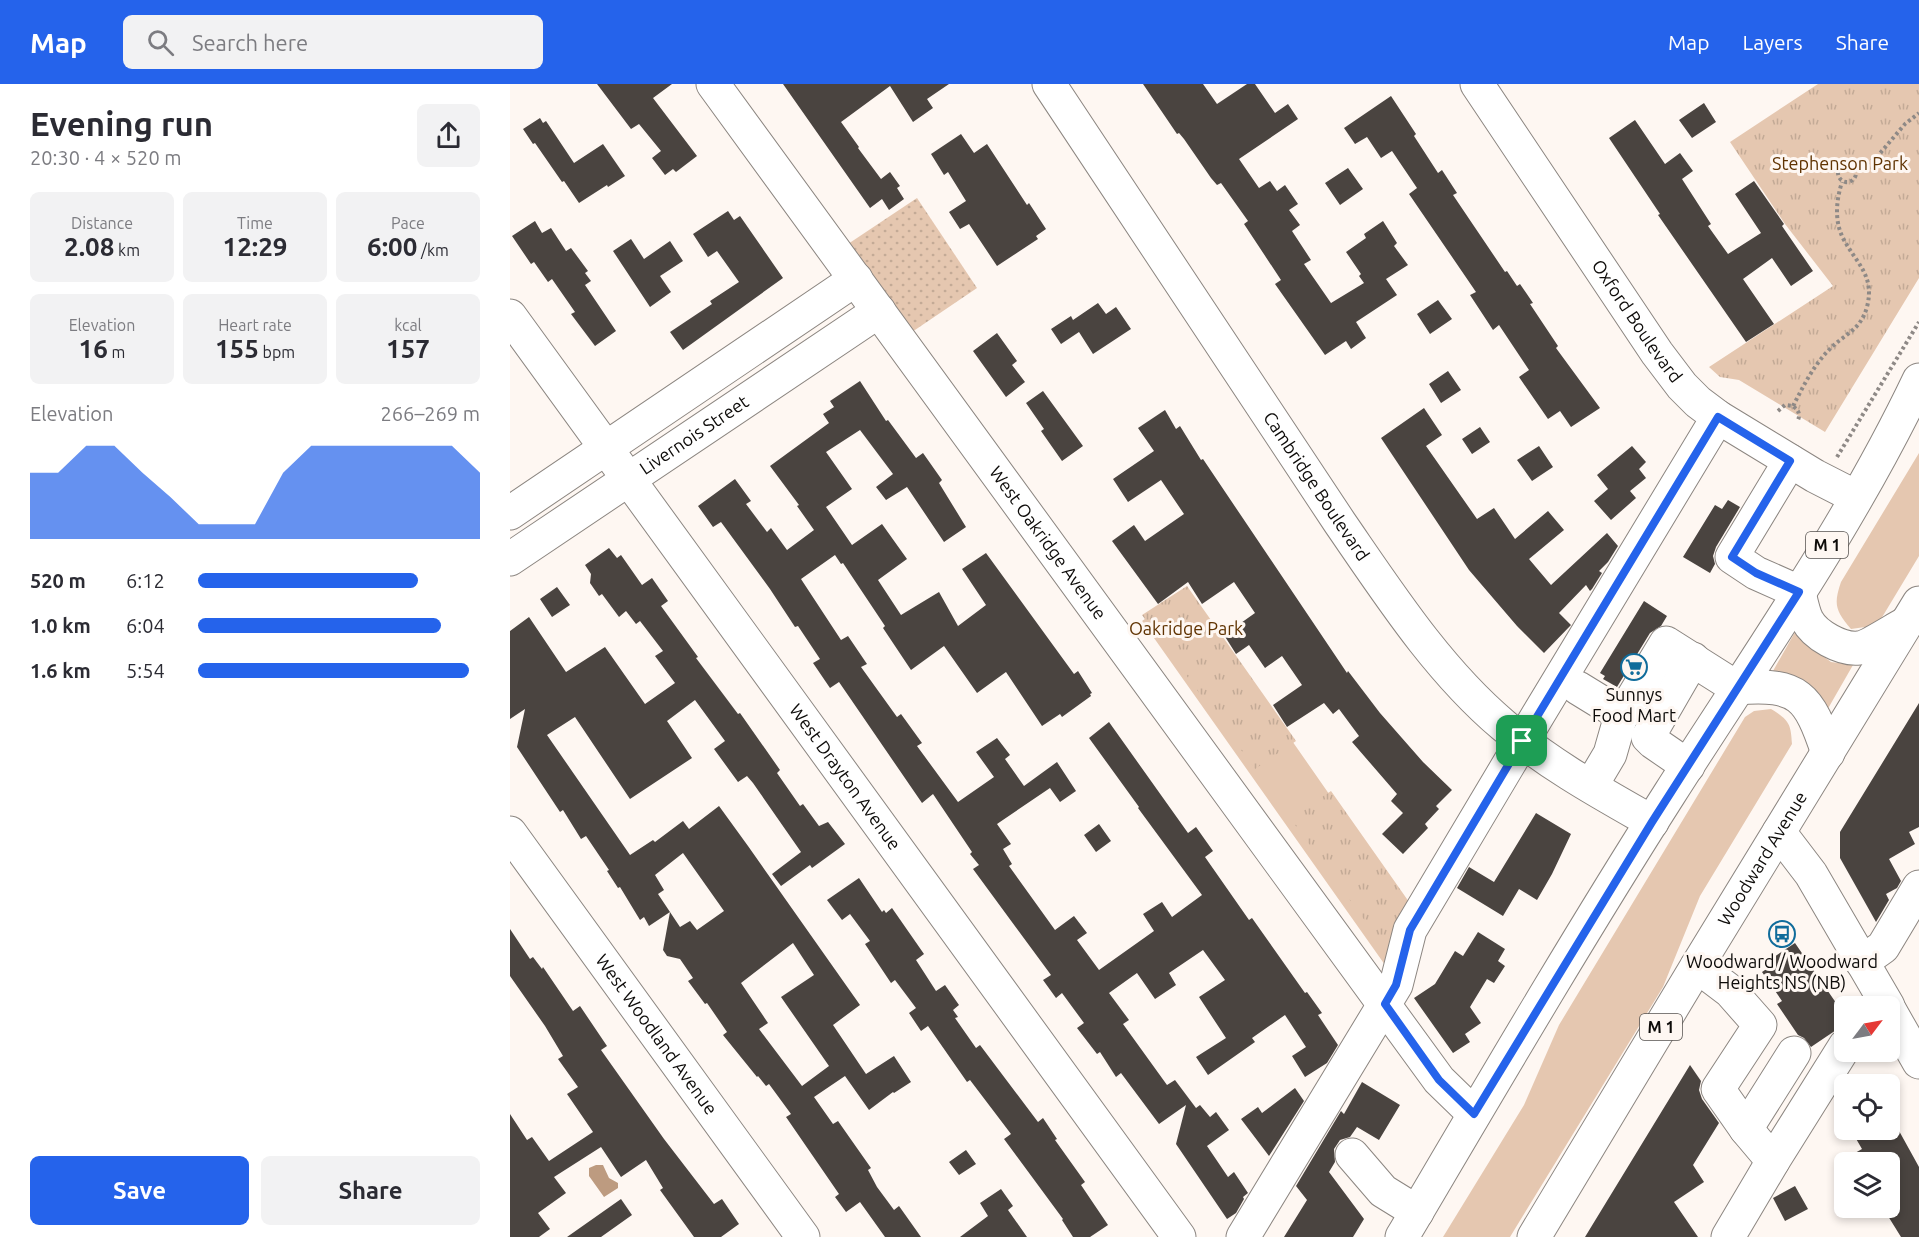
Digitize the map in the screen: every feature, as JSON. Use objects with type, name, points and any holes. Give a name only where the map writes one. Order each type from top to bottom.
[{"type":"street","name":"West Oakridge Avenue","points":[[713,84],[1439,1080],[1474,1114]]},
{"type":"street","name":"Cambridge Boulevard","points":[[1049,84],[1390,595],[1443,665],[1501,724],[1522,741],[1652,822]]},
{"type":"street","name":"Oxford Boulevard","points":[[1477,84],[1657,353],[1682,386],[1718,417],[1802,468],[1856,497]]},
{"type":"street","points":[[510,513],[856,279]]},
{"type":"street","name":"Livernois Street","points":[[510,559],[879,311]]},
{"type":"street","name":"West Drayton Avenue","points":[[510,316],[1179,1237]]},
{"type":"street","name":"M 1","points":[[1409,1225],[1652,822],[1799,592],[1893,434],[1919,380]]},
{"type":"street","points":[[1249,1234],[1396,985],[1410,930],[1718,417]]},
{"type":"street","points":[[1802,468],[1732,557],[1756,573],[1799,592],[1807,620],[1820,634],[1848,647],[1860,648],[1912,614]]},
{"type":"street","name":"Woodward Avenue","points":[[1534,1237],[1912,614]]},
{"type":"street","points":[[1591,786],[1610,754],[1621,717],[1666,643],[1687,669],[1737,688],[1774,686],[1790,692],[1805,703],[1817,720],[1828,753]]},
{"type":"street","points":[[1648,737],[1687,669]]},
{"type":"street","points":[[1578,688],[1688,766]]},
{"type":"street","points":[[1779,832],[1811,874],[1881,996]]},
{"type":"street","name":"West Woodland Avenue","points":[[510,833],[803,1237]]},
{"type":"street","points":[[1862,962],[1884,947],[1919,887]]},
{"type":"street","points":[[1697,966],[1730,991],[1760,1025],[1794,1053],[1834,1058]]},
{"type":"street","points":[[1760,1025],[1718,1089],[1746,1129],[1773,1161]]},
{"type":"street","points":[[1900,1029],[1919,1062]]},
{"type":"street","points":[[1746,1129],[1794,1053]]},
{"type":"street","points":[[1742,1229],[1773,1161],[1835,1062]]},
{"type":"street","points":[[1353,1155],[1409,1225]]},
{"type":"path","points":[[1856,170],[1876,158],[1905,124],[1919,113]]},
{"type":"path","points":[[1793,405],[1827,351],[1853,332],[1867,306],[1866,273],[1844,240],[1839,228],[1837,197],[1842,182],[1838,174],[1841,166],[1850,164],[1856,170],[1857,175],[1852,182],[1842,182]]},
{"type":"path","points":[[1802,468],[1831,468],[1919,322]]},
{"type":"path","points":[[1778,411],[1785,405],[1793,405],[1799,412],[1797,422]]},
{"type":"green space","name":"Stephenson Park","points":[[1818,84],[1919,84],[1919,278],[1825,432],[1739,380],[1720,377],[1709,367],[1833,286],[1785,224],[1730,142]]},
{"type":"green space","points":[[917,198],[977,288],[912,332],[848,244]]},
{"type":"green space","points":[[1919,453],[1919,556],[1881,619],[1872,626],[1851,629],[1837,607],[1841,582]]},
{"type":"green space","name":"Oakridge Park","points":[[1187,586],[1296,741],[1255,769],[1142,615]]},
{"type":"green space","points":[[1187,590],[1414,916],[1390,972],[1142,621]]},
{"type":"green space","points":[[1799,625],[1819,653],[1831,662],[1853,665],[1826,712],[1798,680],[1773,671]]},
{"type":"green space","points":[[1771,709],[1788,723],[1792,744],[1700,896],[1663,987],[1510,1237],[1443,1237],[1524,1105],[1559,1025],[1745,717],[1754,711]]},
{"type":"green space","points":[[1331,791],[1414,909],[1398,966],[1290,818]]},
{"type":"shaded area","points":[[603,1165],[609,1178],[618,1183],[618,1188],[604,1197],[589,1176],[589,1168]]},
{"type":"building","points":[[597,84],[672,84],[653,98],[697,156],[676,172],[673,169],[665,175],[652,158],[661,151],[639,124],[631,129]]},
{"type":"building","points":[[783,84],[949,84],[927,99],[933,108],[913,122],[890,86],[841,122],[881,179],[890,172],[900,186],[897,188],[904,199],[889,210],[882,199],[870,208]]},
{"type":"building","points":[[1143,84],[1203,84],[1217,104],[1247,84],[1255,84],[1275,113],[1288,104],[1298,119],[1239,159],[1259,188],[1270,181],[1277,191],[1285,185],[1298,204],[1289,210],[1300,225],[1292,231],[1311,260],[1304,264],[1331,303],[1364,283],[1359,276],[1361,274],[1346,252],[1366,238],[1364,234],[1383,221],[1397,243],[1394,246],[1408,265],[1386,279],[1397,295],[1356,322],[1366,338],[1351,349],[1346,341],[1325,355],[1275,284],[1281,280],[1244,224],[1248,221],[1221,183],[1217,185],[1184,139],[1179,133],[1177,134]]},
{"type":"building","points":[[1391,96],[1438,173],[1442,170],[1457,193],[1453,195],[1505,272],[1507,271],[1517,286],[1520,284],[1533,303],[1530,304],[1558,346],[1556,348],[1600,408],[1571,427],[1560,411],[1548,419],[1519,377],[1529,370],[1499,325],[1493,330],[1470,295],[1476,292],[1409,194],[1417,188],[1392,151],[1381,158],[1367,137],[1355,144],[1344,128]]},
{"type":"building","points":[[1704,103],[1716,122],[1692,138],[1679,120]]},
{"type":"building","points":[[540,118],[543,123],[546,121],[574,163],[603,144],[625,176],[579,203],[523,129]]},
{"type":"building","points":[[1635,120],[1665,164],[1680,153],[1693,171],[1682,179],[1711,224],[1708,226],[1728,254],[1761,233],[1735,194],[1754,181],[1813,271],[1791,286],[1772,258],[1743,279],[1774,324],[1746,342],[1658,215],[1660,214],[1609,138]]},
{"type":"building","points":[[961,134],[974,153],[987,144],[1027,205],[1029,203],[1046,229],[1036,236],[1038,239],[997,266],[969,224],[960,229],[949,212],[966,201],[948,172],[944,175],[931,154]]},
{"type":"building","points":[[1348,168],[1363,189],[1340,205],[1325,183]]},
{"type":"building","points":[[728,211],[734,220],[740,216],[783,278],[683,350],[670,332],[712,304],[710,301],[739,282],[717,251],[708,257],[693,234]]},
{"type":"building","points":[[535,221],[542,233],[551,228],[566,251],[571,248],[588,271],[585,273],[591,281],[585,285],[616,331],[595,346],[571,314],[575,312],[552,279],[548,282],[534,262],[531,264],[512,236]]},
{"type":"building","points":[[631,239],[644,259],[670,241],[683,261],[660,276],[671,292],[650,307],[613,251]]},
{"type":"building","points":[[1438,300],[1452,319],[1430,334],[1417,314]]},
{"type":"building","points":[[1098,303],[1106,314],[1116,307],[1131,329],[1093,354],[1079,332],[1061,344],[1051,329],[1071,316],[1073,320]]},
{"type":"building","points":[[997,333],[1017,361],[1012,365],[1025,382],[1006,397],[973,351]]},
{"type":"building","points":[[1448,371],[1461,390],[1441,403],[1429,384]]},
{"type":"building","points":[[860,381],[886,421],[888,420],[916,458],[923,453],[942,480],[939,483],[966,527],[944,542],[907,487],[886,500],[876,487],[893,474],[860,430],[826,452],[852,489],[826,507],[852,545],[882,524],[907,559],[878,580],[901,615],[939,592],[958,626],[986,605],[962,569],[986,553],[1074,674],[1078,671],[1092,693],[1062,717],[1060,714],[1042,726],[1006,672],[977,693],[944,646],[911,670],[883,628],[885,626],[843,563],[841,564],[835,555],[801,579],[841,640],[848,636],[867,664],[861,667],[897,717],[901,714],[922,743],[917,746],[958,802],[994,777],[976,752],[997,738],[1010,755],[1005,759],[1024,786],[1057,762],[1076,791],[1060,802],[1050,788],[997,824],[1011,844],[1003,849],[1012,864],[1009,866],[1055,930],[1074,916],[1087,933],[1077,940],[1099,970],[1154,931],[1143,914],[1162,902],[1172,917],[1202,895],[1089,738],[1109,722],[1188,833],[1196,827],[1213,851],[1205,857],[1249,920],[1252,918],[1305,993],[1307,992],[1322,1013],[1318,1015],[1338,1045],[1327,1063],[1305,1077],[1292,1056],[1306,1047],[1285,1015],[1252,1038],[1255,1042],[1208,1075],[1196,1057],[1226,1038],[1199,997],[1225,980],[1203,950],[1169,973],[1176,985],[1155,999],[1137,973],[1109,993],[1129,1020],[1123,1024],[1167,1085],[1175,1080],[1196,1108],[1200,1105],[1210,1117],[1216,1112],[1229,1130],[1207,1146],[1228,1177],[1234,1172],[1248,1193],[1243,1197],[1236,1213],[1227,1219],[1176,1144],[1186,1105],[1159,1124],[1121,1073],[1116,1077],[1100,1052],[1097,1054],[1077,1028],[1084,1023],[1062,993],[1056,998],[1043,980],[1051,975],[973,869],[979,865],[933,794],[922,803],[839,682],[830,688],[813,663],[820,659],[721,522],[713,527],[698,506],[735,479],[751,501],[746,504],[767,532],[771,528],[787,550],[814,530],[797,506],[799,505],[770,466],[829,423],[823,414],[834,407],[830,401]]},
{"type":"building","points":[[1043,391],[1083,446],[1062,461],[1041,431],[1044,429],[1026,403]]},
{"type":"building","points":[[1424,408],[1442,435],[1426,446],[1477,519],[1494,508],[1515,539],[1548,511],[1564,530],[1529,559],[1551,585],[1607,533],[1618,546],[1599,571],[1602,573],[1592,589],[1590,591],[1586,585],[1559,613],[1571,625],[1544,653],[1517,626],[1469,570],[1381,438]]},
{"type":"building","points":[[1165,410],[1176,429],[1180,426],[1201,460],[1203,459],[1347,673],[1348,671],[1380,713],[1423,762],[1452,790],[1436,806],[1439,809],[1425,824],[1428,828],[1403,854],[1382,834],[1403,813],[1391,801],[1397,794],[1352,742],[1359,736],[1339,709],[1333,714],[1324,703],[1287,727],[1273,705],[1302,685],[1282,656],[1265,668],[1249,645],[1236,654],[1224,635],[1255,613],[1234,582],[1202,604],[1188,582],[1158,604],[1112,541],[1134,525],[1145,541],[1184,514],[1161,480],[1128,502],[1113,479],[1154,451],[1138,428]]},
{"type":"building","points":[[1480,427],[1490,442],[1472,454],[1462,439]]},
{"type":"building","points":[[1539,446],[1553,467],[1532,481],[1517,460]]},
{"type":"building","points":[[1632,446],[1646,462],[1639,469],[1646,478],[1630,491],[1636,498],[1611,520],[1594,501],[1608,489],[1597,475]]},
{"type":"building","points":[[1728,500],[1740,507],[1716,547],[1713,556],[1715,564],[1710,573],[1683,557],[1715,505],[1722,509]]},
{"type":"building","points":[[609,548],[617,558],[621,555],[642,585],[652,578],[668,601],[661,606],[698,657],[696,658],[738,714],[740,713],[780,770],[777,773],[800,806],[803,804],[819,826],[828,822],[845,844],[812,868],[810,865],[781,886],[772,874],[801,852],[753,783],[747,776],[738,782],[714,749],[725,741],[695,700],[667,721],[692,758],[630,799],[575,717],[547,735],[630,855],[653,840],[655,842],[683,821],[689,829],[719,806],[860,1005],[833,1025],[866,1074],[894,1056],[911,1082],[869,1110],[845,1076],[814,1097],[833,1124],[838,1121],[871,1168],[868,1170],[877,1187],[894,1210],[899,1206],[921,1237],[885,1237],[860,1202],[846,1212],[835,1197],[839,1194],[786,1117],[791,1114],[769,1084],[766,1086],[757,1077],[723,1035],[727,1032],[688,981],[693,978],[680,959],[667,956],[663,950],[670,912],[649,926],[644,917],[640,920],[586,836],[581,839],[563,810],[560,812],[517,747],[525,709],[510,719],[510,631],[529,617],[566,672],[605,647],[645,704],[675,683],[655,656],[663,651],[640,621],[636,624],[626,611],[619,617],[602,594],[599,596],[590,583],[591,574],[585,565]],"holes":[[[683,853],[724,911],[697,930],[690,921],[680,927],[658,894],[664,890],[655,875]],[[793,943],[814,975],[781,997],[829,1066],[802,1086],[759,1029],[768,1023],[741,983]]]},
{"type":"building","points":[[557,587],[570,605],[552,617],[540,599]]},
{"type":"building","points":[[1644,601],[1667,616],[1661,626],[1650,633],[1617,687],[1603,679],[1605,676],[1600,673]]},
{"type":"building","points":[[1919,703],[1919,827],[1909,832],[1915,844],[1889,859],[1901,881],[1897,888],[1886,894],[1889,900],[1876,922],[1840,858],[1840,832]]},
{"type":"building","points":[[1536,813],[1571,834],[1537,900],[1519,889],[1503,916],[1457,888],[1469,867],[1494,882]]},
{"type":"building","points":[[1099,824],[1111,841],[1096,852],[1084,835]]},
{"type":"building","points":[[859,878],[882,912],[884,910],[886,913],[892,908],[924,954],[916,960],[936,991],[945,985],[959,1005],[953,1010],[958,1017],[955,1018],[976,1048],[980,1045],[1038,1122],[1043,1118],[1057,1139],[1055,1140],[1085,1182],[1081,1185],[1108,1225],[1090,1237],[1073,1237],[1063,1219],[1004,1139],[1011,1134],[970,1080],[967,1082],[928,1026],[921,1031],[909,1013],[916,1008],[895,980],[891,983],[865,944],[870,941],[850,914],[842,920],[827,900]]},
{"type":"building","points":[[510,929],[530,959],[533,957],[542,969],[543,967],[573,1011],[580,1006],[607,1046],[601,1050],[664,1139],[714,1204],[722,1199],[739,1224],[721,1237],[694,1237],[660,1190],[663,1188],[646,1160],[621,1177],[601,1147],[554,1177],[566,1193],[538,1213],[550,1229],[539,1237],[510,1237],[510,1114],[527,1140],[532,1137],[549,1161],[593,1132],[567,1094],[578,1087],[558,1059],[563,1056],[510,976]]},
{"type":"building","points":[[1478,932],[1505,949],[1498,961],[1505,966],[1494,983],[1487,979],[1470,1007],[1481,1023],[1465,1034],[1470,1042],[1453,1053],[1414,998],[1435,984],[1455,951],[1463,956]]},
{"type":"building","points":[[1795,943],[1834,1000],[1834,1031],[1811,1047],[1804,1038],[1798,1035],[1777,1004],[1782,1001],[1762,972],[1771,966],[1768,961]]},
{"type":"building","points":[[1690,1065],[1701,1081],[1699,1090],[1702,1099],[1719,1123],[1693,1165],[1704,1182],[1674,1202],[1698,1237],[1585,1237]]},
{"type":"building","points":[[1362,1082],[1400,1105],[1379,1140],[1357,1127],[1350,1137],[1340,1140],[1334,1149],[1335,1162],[1329,1172],[1364,1219],[1353,1237],[1284,1237],[1307,1200],[1296,1186],[1341,1111],[1344,1114]]},
{"type":"building","points":[[1295,1088],[1304,1101],[1269,1156],[1241,1119],[1258,1107],[1262,1113]]},
{"type":"building","points":[[1900,1133],[1919,1167],[1919,1237],[1901,1237],[1889,1218],[1900,1218],[1900,1152],[1857,1152],[1862,1149],[1857,1140],[1900,1140]]},
{"type":"building","points":[[966,1150],[976,1164],[959,1175],[949,1162]]},
{"type":"building","points":[[1795,1186],[1808,1209],[1785,1221],[1773,1198]]},
{"type":"building","points":[[1001,1189],[1013,1206],[1008,1210],[1027,1237],[960,1237],[988,1216],[980,1203]]},
{"type":"building","points":[[621,1199],[632,1215],[601,1237],[567,1237]]},
{"type":"place","name":"Sunnys Food Mart","points":[[1634,667]]},
{"type":"place","name":"Woodward / Woodward Heights NS (NB)","points":[[1782,934]]},
{"type":"route","points":[[1718,417],[1790,461],[1732,557],[1756,573],[1799,592],[1652,822],[1474,1114],[1439,1080],[1385,1004],[1396,985],[1410,930],[1522,741],[1718,417]]}]
